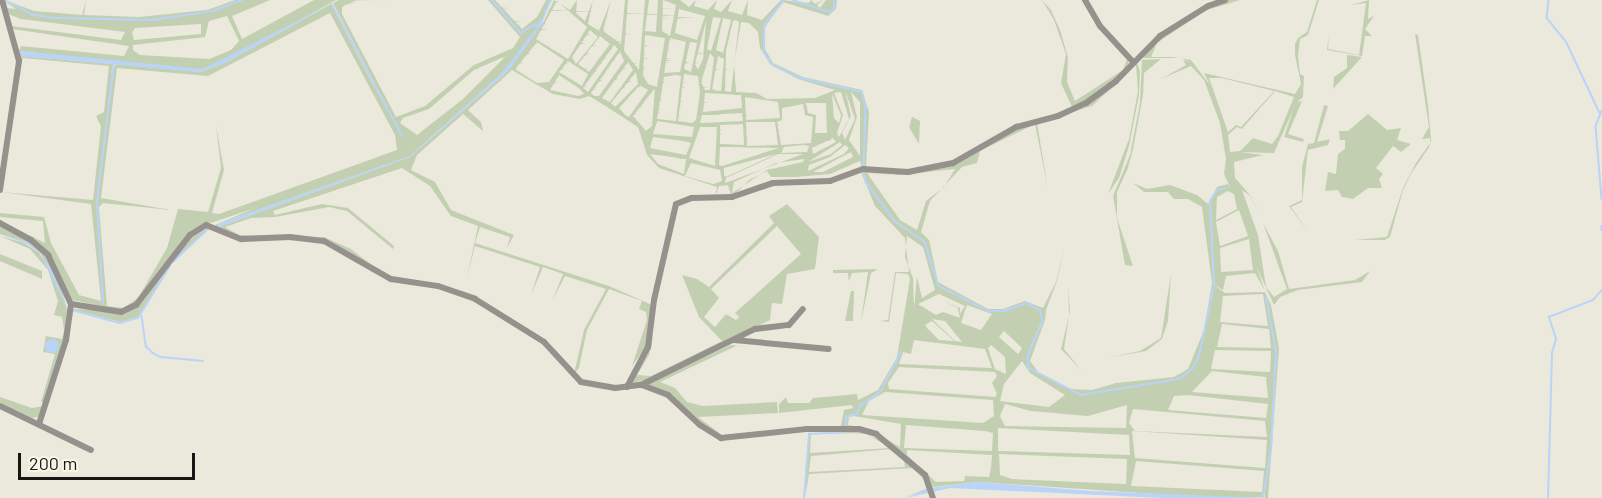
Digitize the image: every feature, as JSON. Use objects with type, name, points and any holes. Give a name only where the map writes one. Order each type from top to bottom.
[{"type":"street","points":[[0,190],[18,53],[2,0]]},
{"type":"street","points":[[1084,0],[1101,26],[1134,63]]},
{"type":"street","points":[[627,387],[648,347],[654,300],[676,204],[692,198],[732,197],[773,183],[830,181],[863,169],[898,172],[948,165],[1016,127],[1077,109],[1107,90],[1160,36],[1208,6],[1225,0]]},
{"type":"street","points":[[0,223],[35,242],[48,255],[72,304],[64,346],[39,424]]},
{"type":"street","points":[[72,304],[129,309],[190,235],[206,225],[241,239],[307,238],[344,249],[391,279],[462,293],[544,342],[581,382],[627,387],[641,385],[755,329],[789,325],[803,309]]},
{"type":"street","points":[[734,340],[829,349]]},
{"type":"street","points":[[641,385],[668,395],[700,425],[721,438],[806,429],[871,432],[889,443],[925,475],[933,498]]},
{"type":"street","points":[[0,406],[91,450]]},
{"type":"green space","points":[[5,0],[34,11],[82,15],[86,0],[84,15],[139,17],[207,10],[235,0],[270,0],[232,16],[242,39],[314,0],[336,0],[229,59],[199,70],[19,51],[21,46],[124,56],[129,46],[12,29],[11,26],[121,40],[125,32],[21,19],[8,14],[7,8],[16,9],[4,1],[26,11]],"holes":[[[227,16],[239,41],[231,50],[209,59],[140,55],[133,50],[133,45],[205,37],[209,21]],[[201,24],[201,34],[134,40],[132,33],[135,28]]]},
{"type":"green space","points":[[339,0],[354,0],[342,7],[342,14],[396,117],[425,106],[474,65],[513,48],[520,37],[488,0],[495,0],[522,29],[537,17],[546,0],[551,0],[539,26],[510,66],[410,156],[218,224],[219,227],[410,157],[507,72],[544,21],[554,0],[557,2],[536,39],[568,59],[587,27],[561,4],[570,10],[577,0],[576,13],[585,21],[593,0],[588,24],[599,31],[611,0],[603,31],[621,44],[625,0],[628,0],[624,51],[639,70],[645,0],[649,0],[645,31],[656,32],[658,0],[663,0],[680,0],[689,7],[696,0],[694,6],[708,10],[717,0],[714,9],[721,12],[732,0],[728,11],[742,15],[748,0],[747,15],[762,20],[781,0],[809,3],[811,0],[815,4],[823,0],[817,5],[820,8],[826,0],[837,0],[836,9],[828,16],[783,2],[765,27],[765,49],[773,63],[803,77],[862,90],[869,112],[866,167],[862,168],[860,161],[830,174],[771,177],[767,171],[761,174],[767,170],[803,162],[804,159],[781,162],[803,154],[778,154],[726,178],[725,183],[763,169],[734,182],[732,193],[744,185],[735,194],[731,195],[728,185],[719,186],[715,197],[717,187],[659,168],[647,155],[638,127],[604,105],[589,96],[580,99],[553,94],[512,70],[468,110],[481,122],[483,131],[463,114],[417,155],[411,170],[435,182],[451,210],[514,235],[507,248],[510,237],[480,227],[475,243],[609,286],[652,305],[648,344],[632,366],[647,320],[646,312],[639,309],[642,301],[609,289],[587,330],[579,368],[574,374],[584,330],[606,289],[565,276],[552,301],[563,274],[543,267],[531,295],[540,267],[475,246],[467,278],[478,226],[451,216],[430,186],[402,168],[273,211],[275,215],[322,204],[348,208],[394,246],[393,249],[347,211],[329,207],[275,217],[251,218],[225,227],[239,235],[324,237],[351,249],[379,271],[330,242],[244,238],[217,227],[215,225],[255,208],[199,227],[136,304],[121,310],[72,300],[49,254],[5,223],[45,243],[43,221],[0,217],[0,213],[44,217],[51,243],[79,295],[101,301],[91,204],[1,192],[93,200],[101,126],[96,116],[104,112],[109,66],[23,58],[19,70],[20,56],[113,64],[111,75],[116,64],[201,72],[227,62],[331,4],[399,130],[333,3]],"holes":[[[663,0],[676,5],[670,36],[662,31]],[[679,9],[705,16],[697,40],[675,33]],[[330,13],[395,135],[397,150],[219,214],[212,213],[224,170],[216,125],[221,168],[208,212],[178,209],[167,248],[138,298],[123,308],[107,306],[99,207],[103,203],[171,210],[101,198],[117,68],[208,76]],[[713,17],[721,18],[711,51],[707,49]],[[723,18],[731,20],[723,53],[716,50]],[[706,21],[703,59],[698,70],[695,64]],[[733,21],[739,22],[735,60],[741,22],[749,23],[758,32],[760,48],[770,64],[798,79],[835,90],[815,98],[767,99],[756,93],[736,92],[734,65],[731,92],[725,91],[726,51]],[[590,30],[598,37],[576,64],[572,57]],[[645,35],[665,38],[657,87],[648,84],[643,75]],[[600,36],[610,44],[589,72],[578,64]],[[670,38],[686,42],[680,72],[664,73]],[[537,42],[564,60],[549,82],[537,83],[515,69]],[[690,42],[697,43],[691,72],[684,69]],[[614,45],[618,49],[588,92],[583,88]],[[620,51],[624,61],[599,96],[594,96],[591,93]],[[710,53],[714,58],[710,90],[705,90],[701,82]],[[506,56],[463,99],[417,135],[400,123],[403,118],[429,109],[474,70]],[[718,56],[724,59],[721,91],[712,90]],[[568,61],[588,74],[582,86],[559,72]],[[628,62],[633,70],[610,102],[602,98]],[[636,72],[638,84],[615,107],[611,103]],[[684,74],[698,76],[700,93],[696,120],[692,123],[678,121]],[[559,75],[580,89],[584,94],[578,96],[550,90]],[[681,76],[676,121],[657,119],[664,77]],[[640,85],[648,90],[629,117],[619,108]],[[655,88],[652,126],[646,131],[633,116]],[[845,90],[855,119],[845,140],[842,133],[851,116]],[[841,92],[849,119],[839,137],[837,133],[843,115],[834,93]],[[851,92],[860,102],[860,156],[849,140],[857,117]],[[705,93],[741,95],[742,108],[703,112]],[[832,94],[841,115],[839,123],[834,118]],[[745,97],[778,102],[780,118],[746,120]],[[806,103],[826,103],[827,133],[815,133],[816,115],[808,113]],[[803,104],[805,115],[813,117],[811,143],[781,145],[777,122],[782,120],[782,108]],[[742,113],[743,121],[700,123],[702,115]],[[657,121],[694,127],[692,137],[653,134]],[[746,122],[775,122],[778,145],[747,146]],[[743,124],[744,145],[720,144],[720,125]],[[700,127],[717,127],[715,166],[689,158]],[[653,137],[691,143],[686,155],[650,148]],[[833,138],[836,142],[813,154],[812,148]],[[840,142],[842,145],[831,154],[808,162]],[[845,145],[849,148],[844,154],[808,171],[809,165],[830,157]],[[809,146],[807,152],[781,153],[784,147]],[[720,147],[734,147],[779,148],[722,166],[719,165]],[[851,152],[853,157],[823,172],[813,172]],[[650,154],[686,159],[684,174],[658,164]],[[776,154],[726,177],[724,168]],[[691,163],[720,170],[722,181],[713,184],[685,176]]]},
{"type":"green space","points":[[1042,0],[1051,10],[1060,30],[1068,57],[1067,82],[1075,101],[1123,70],[1127,59],[1129,64],[1107,87],[1086,102],[1068,112],[1044,118],[1072,107],[1061,83],[1066,54],[1054,20]]},
{"type":"green space","points":[[1228,0],[1240,0],[1204,11],[1157,43],[1151,57],[1179,58],[1143,58],[1156,40],[1207,8]]},
{"type":"green space","points":[[1317,0],[1319,0],[1308,35],[1300,39],[1298,56],[1300,74],[1304,76],[1303,97],[1297,102],[1302,101],[1288,134],[1304,139],[1303,142],[1284,137],[1293,110],[1274,153],[1239,152],[1263,155],[1234,162],[1235,178],[1249,194],[1263,219],[1249,195],[1242,190],[1258,235],[1266,287],[1274,297],[1287,289],[1263,223],[1278,251],[1289,289],[1355,280],[1370,271],[1362,282],[1298,290],[1280,297],[1274,305],[1256,266],[1265,291],[1255,273],[1226,276],[1223,290],[1213,284],[1225,293],[1265,292],[1271,305],[1279,348],[1268,498],[1265,498],[1265,492],[1263,497],[1214,498],[978,482],[933,487],[925,474],[903,453],[868,430],[782,430],[841,426],[844,410],[853,408],[852,405],[779,413],[779,404],[786,397],[788,403],[809,403],[813,398],[857,394],[858,400],[878,390],[897,357],[910,279],[908,274],[896,273],[889,322],[880,321],[888,320],[895,272],[909,272],[908,265],[913,278],[914,308],[917,277],[922,298],[935,290],[923,247],[907,236],[906,246],[905,238],[875,206],[861,172],[827,183],[770,184],[823,183],[864,170],[903,173],[950,165],[1022,126],[1080,108],[1137,63],[1140,71],[1139,95],[1129,146],[1119,178],[1108,194],[1129,139],[1138,91],[1136,65],[1092,106],[1037,123],[1048,189],[1035,124],[980,151],[977,163],[962,167],[946,185],[955,169],[900,175],[867,173],[900,220],[917,230],[926,201],[941,189],[930,201],[921,232],[929,240],[938,282],[988,309],[1003,309],[1025,301],[1043,308],[1056,282],[1065,245],[1057,281],[1030,361],[1039,373],[1069,389],[1092,390],[1116,383],[1174,377],[1188,369],[1204,330],[1212,283],[1202,207],[1188,199],[1174,199],[1168,192],[1144,192],[1133,183],[1147,189],[1170,185],[1197,195],[1208,204],[1217,187],[1228,184],[1231,189],[1224,174],[1226,159],[1220,123],[1204,80],[1191,66],[1161,79],[1186,65],[1183,60],[1191,63],[1182,59],[1191,60],[1210,85],[1204,73],[1295,94],[1301,84],[1295,44],[1298,38],[1307,32]],"holes":[[[1209,78],[1222,78],[1274,91],[1241,127],[1236,125],[1228,132]],[[1275,91],[1294,97],[1278,136],[1272,144],[1253,138],[1240,151],[1230,152],[1228,135],[1237,127],[1242,129]],[[1228,191],[1234,194],[1237,209],[1216,220],[1217,197]],[[1239,210],[1248,236],[1220,246],[1216,222]],[[1249,239],[1253,270],[1221,272],[1220,248]],[[939,294],[965,306],[960,314],[960,308],[944,301],[958,308],[960,318],[943,312],[936,315],[918,304]],[[1263,294],[1268,326],[1220,322],[1223,296]],[[967,305],[992,314],[981,330],[961,323]],[[932,319],[945,321],[962,342],[955,341]],[[932,321],[953,341],[939,340],[925,325]],[[1222,324],[1269,329],[1271,348],[1217,347]],[[1004,331],[1022,348],[1018,354],[999,337]],[[914,340],[985,349],[992,368],[899,364],[903,352],[911,354]],[[991,345],[1005,357],[1006,374],[995,369],[988,348]],[[1215,350],[1271,351],[1270,372],[1211,369]],[[1022,361],[1030,373],[1065,395],[1049,407],[1000,401],[1004,384]],[[899,367],[995,372],[997,376],[992,383],[997,394],[995,397],[889,389],[888,383]],[[1212,371],[1266,377],[1268,398],[1192,392]],[[885,392],[993,400],[994,416],[983,423],[862,415],[869,401]],[[1188,395],[1268,404],[1266,418],[1168,410],[1174,396]],[[1005,404],[1031,411],[1088,416],[1127,405],[1126,428],[1005,426],[1000,416]],[[1133,409],[1265,421],[1267,437],[1135,431],[1129,423]],[[849,417],[901,424],[900,447],[870,429],[848,425]],[[906,425],[993,433],[992,451],[904,448]],[[998,428],[1129,435],[1130,455],[998,451]],[[1132,431],[1267,440],[1265,468],[1135,458]],[[907,450],[992,455],[989,477],[965,476],[964,481],[936,482],[907,455]],[[999,454],[1127,459],[1126,484],[1012,479],[1000,475]],[[1136,461],[1264,471],[1262,492],[1131,486]]]},
{"type":"green space","points":[[1369,0],[1368,19],[1374,16],[1365,29],[1372,36],[1365,36],[1362,56],[1327,50],[1329,34],[1328,49],[1359,55],[1366,3],[1351,5]]},
{"type":"green space","points":[[1415,34],[1418,35],[1428,105],[1431,140],[1429,147],[1403,190],[1390,237],[1385,240],[1355,240],[1387,237],[1403,188],[1416,163],[1430,143],[1430,138],[1422,139],[1429,127]]},
{"type":"green space","points":[[1347,55],[1362,57],[1333,89],[1334,77],[1347,68]]},
{"type":"green space","points":[[1161,59],[1144,73],[1143,95],[1133,149],[1128,168],[1117,192],[1117,218],[1133,266],[1125,265],[1113,196],[1130,155],[1140,103],[1142,60]]},
{"type":"green space","points":[[1324,105],[1328,106],[1317,142],[1330,139],[1328,145],[1308,150],[1302,202],[1291,207],[1309,233],[1289,206],[1302,200],[1302,167],[1308,144],[1314,143]]},
{"type":"green space","points":[[1368,114],[1387,130],[1401,128],[1397,140],[1411,144],[1401,152],[1393,146],[1376,168],[1383,174],[1379,179],[1382,188],[1368,188],[1353,199],[1342,197],[1338,190],[1325,191],[1328,172],[1336,174],[1338,154],[1345,149],[1345,140],[1340,140],[1339,131],[1348,131]]},
{"type":"green space","points":[[912,117],[920,121],[919,144],[909,127]]},
{"type":"green space","points":[[787,204],[819,237],[815,269],[787,274],[782,304],[772,303],[770,320],[683,364],[652,378],[633,383],[635,376],[647,356],[652,340],[655,301],[652,344],[649,355],[637,375],[651,376],[722,341],[699,317],[682,275],[697,279],[709,287],[774,223],[769,216]],"holes":[[[777,226],[801,254],[735,313],[739,317],[736,320],[726,314],[715,327],[704,317],[719,298],[711,289]]]},
{"type":"green space","points":[[0,225],[25,238],[51,260],[67,308],[41,254],[27,242],[0,234]]},
{"type":"green space","points":[[211,226],[171,263],[138,317],[120,322],[71,309],[130,311],[188,240]]},
{"type":"green space","points":[[0,236],[24,243],[39,253],[50,268],[67,309],[65,333],[45,403],[41,402],[55,354],[43,352],[46,336],[62,339],[64,330],[62,317],[54,315],[58,301],[48,270],[30,249]]},
{"type":"green space","points":[[0,254],[42,271],[42,279],[0,261]]},
{"type":"green space","points":[[878,269],[871,273],[861,322],[868,272],[852,273],[849,281],[848,273],[833,273],[833,270]]},
{"type":"green space","points":[[1171,274],[1168,321],[1162,339],[1146,351],[1107,358],[1140,351],[1161,338]]},
{"type":"green space","points":[[1068,286],[1070,310],[1064,349],[1082,371],[1061,349],[1069,316]]},
{"type":"green space","points":[[851,291],[854,291],[853,321],[845,321]]},
{"type":"green space","points":[[730,345],[752,347],[736,346],[660,382],[675,388],[687,402],[703,406],[777,402],[778,413],[698,417],[722,435],[779,430],[725,437],[714,434],[671,394],[648,384]]},
{"type":"green space","points":[[0,397],[32,408],[44,406],[38,417],[32,418],[0,403]]},
{"type":"green space","points":[[857,430],[864,433],[811,434],[810,453],[891,448],[866,434],[890,445],[924,476],[929,483],[929,489],[902,498],[928,488],[928,483],[912,468],[809,474],[805,498],[809,434]],"holes":[[[892,449],[904,460],[905,467],[809,472],[811,456]]]},
{"type":"water","points":[[338,0],[227,62],[201,72],[20,56],[19,51],[203,69]]},
{"type":"water","points":[[551,0],[541,26],[507,72],[410,157],[219,227],[218,224],[410,156],[510,66],[539,26]]},
{"type":"water","points":[[0,234],[27,242],[41,254],[53,272],[67,309],[41,255],[27,244]]},
{"type":"water","points":[[52,339],[57,341],[59,346],[57,351],[52,353],[47,351],[45,346],[47,341]]},
{"type":"water","points":[[978,482],[1091,491],[1266,498],[1162,498],[950,488],[906,498],[930,488]]},
{"type":"waterway","points":[[6,1],[31,14],[54,18],[152,20],[213,11],[242,0]]},
{"type":"waterway","points":[[492,0],[521,33],[536,24]]},
{"type":"waterway","points":[[545,12],[551,0]]},
{"type":"waterway","points":[[785,0],[765,25],[764,52],[773,65],[801,78],[862,92],[866,106],[864,167]]},
{"type":"waterway","points":[[793,0],[829,12],[834,9],[834,0]]},
{"type":"waterway","points":[[1549,0],[1547,18],[1567,43],[1600,113]]},
{"type":"waterway","points":[[332,4],[402,135]]},
{"type":"waterway","points":[[536,28],[542,19]]},
{"type":"waterway","points":[[504,72],[532,35]]},
{"type":"waterway","points":[[103,303],[97,201],[114,63]]},
{"type":"waterway","points":[[1602,111],[1596,127],[1602,199]]},
{"type":"waterway","points":[[864,172],[866,182],[895,221],[925,242],[939,286],[988,311],[1004,311],[1026,303],[1040,310],[1043,321],[1028,357],[1029,368],[1081,395],[1179,379],[1193,368],[1199,356],[1214,285],[1210,201],[1217,190],[1226,188]]},
{"type":"waterway","points":[[173,262],[209,228]]},
{"type":"waterway","points":[[72,310],[120,323],[138,318],[170,266]]},
{"type":"waterway","points":[[1548,498],[1552,353],[1556,339],[1549,317],[1593,300],[1602,290]]},
{"type":"waterway","points":[[1263,498],[1271,450],[1276,352],[1266,297]]},
{"type":"waterway","points":[[142,316],[146,346],[153,353],[161,357],[203,361]]},
{"type":"waterway","points":[[846,426],[846,417],[857,414],[860,406],[880,392],[901,352]]},
{"type":"waterway","points":[[804,498],[809,434],[843,432]]}]
